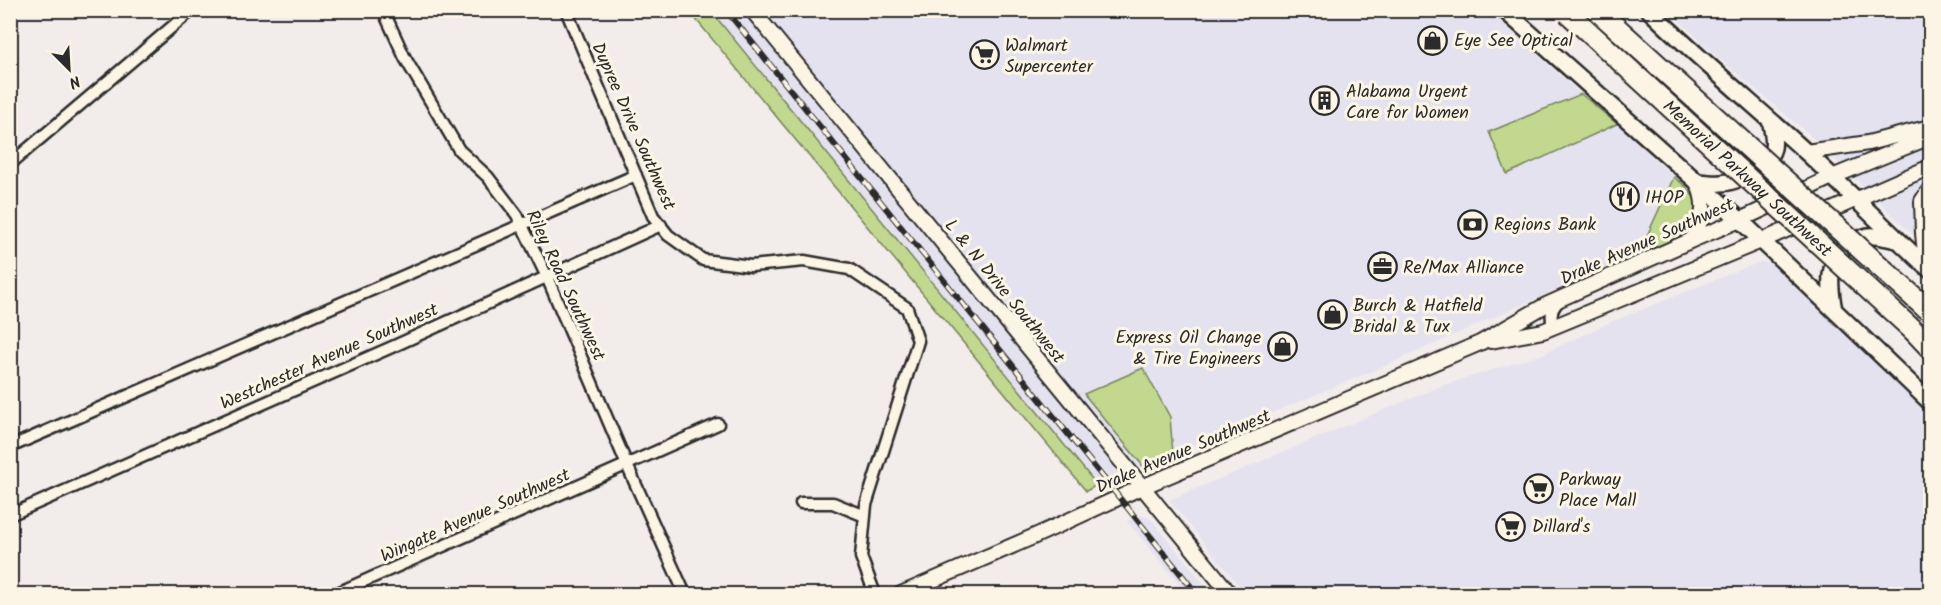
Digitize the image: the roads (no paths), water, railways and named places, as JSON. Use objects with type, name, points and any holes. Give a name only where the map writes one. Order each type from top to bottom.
[{"type":"highway","name":"Memorial Parkway Southwest","points":[[1597,10],[1930,311]]},
{"type":"highway","name":"Memorial Parkway Southwest","points":[[1566,11],[1930,347]]},
{"type":"main road","points":[[1504,10],[1740,220],[1930,402]]},
{"type":"main road","points":[[1649,10],[1716,74],[1806,152],[1928,268]]},
{"type":"main road","points":[[1697,182],[1722,183],[1734,180],[1760,167],[1773,148],[1774,140],[1770,120]]},
{"type":"main road","points":[[1834,310],[1830,281],[1832,265],[1837,254],[1846,246],[1864,237],[1874,236],[1897,240]]},
{"type":"street","points":[[10,164],[180,14],[192,10]]},
{"type":"street","name":"Riley Road Southwest","points":[[383,10],[405,58],[459,150],[488,177],[517,215],[547,277],[685,594]]},
{"type":"street","name":"Dupree Drive Southwest","points":[[566,10],[653,216],[668,235],[703,260],[751,266],[804,261],[849,269],[907,309],[918,341],[866,505],[861,557],[875,594]]},
{"type":"street","name":"L & N Drive Southwest","points":[[752,10],[1230,594]]},
{"type":"street","points":[[1806,152],[1868,143],[1930,127]]},
{"type":"street","name":"Drake Avenue Southwest","points":[[901,594],[1142,487],[1480,343],[1561,298],[1832,177],[1930,137]]},
{"type":"street","name":"Drake Avenue Southwest","points":[[1480,343],[1543,331],[1761,241],[1930,167]]},
{"type":"street","points":[[10,447],[636,175]]},
{"type":"street","points":[[1692,240],[1702,219],[1704,207],[1697,182]]},
{"type":"street","points":[[1928,268],[1923,233],[1922,201],[1930,189]]},
{"type":"street","name":"Westchester Avenue Southwest","points":[[10,515],[402,343],[661,225]]},
{"type":"street","points":[[1553,327],[1550,316],[1553,306],[1561,298]]},
{"type":"street","name":"Wingate Avenue Southwest","points":[[335,594],[718,424]]},
{"type":"street","points":[[801,503],[833,503],[865,516]]},
{"type":"railway","points":[[726,10],[1197,594]]},
{"type":"place","name":"Eye See Optical","points":[[1433,40]]},
{"type":"place","name":"Walmart Supercenter","points":[[984,55]]},
{"type":"place","name":"Alabama Urgent Care for Women","points":[[1325,101]]},
{"type":"place","name":"IHOP","points":[[1624,197]]},
{"type":"place","name":"Regions Bank","points":[[1473,224]]},
{"type":"place","name":"Re/Max Alliance","points":[[1382,267]]},
{"type":"place","name":"Burch & Hatfield Bridal & Tux","points":[[1332,315]]},
{"type":"place","name":"Express Oil Change & Tire Engineers","points":[[1282,347]]},
{"type":"place","name":"Parkway Place Mall","points":[[1538,489]]},
{"type":"place","name":"Dillard's","points":[[1511,526]]}]
